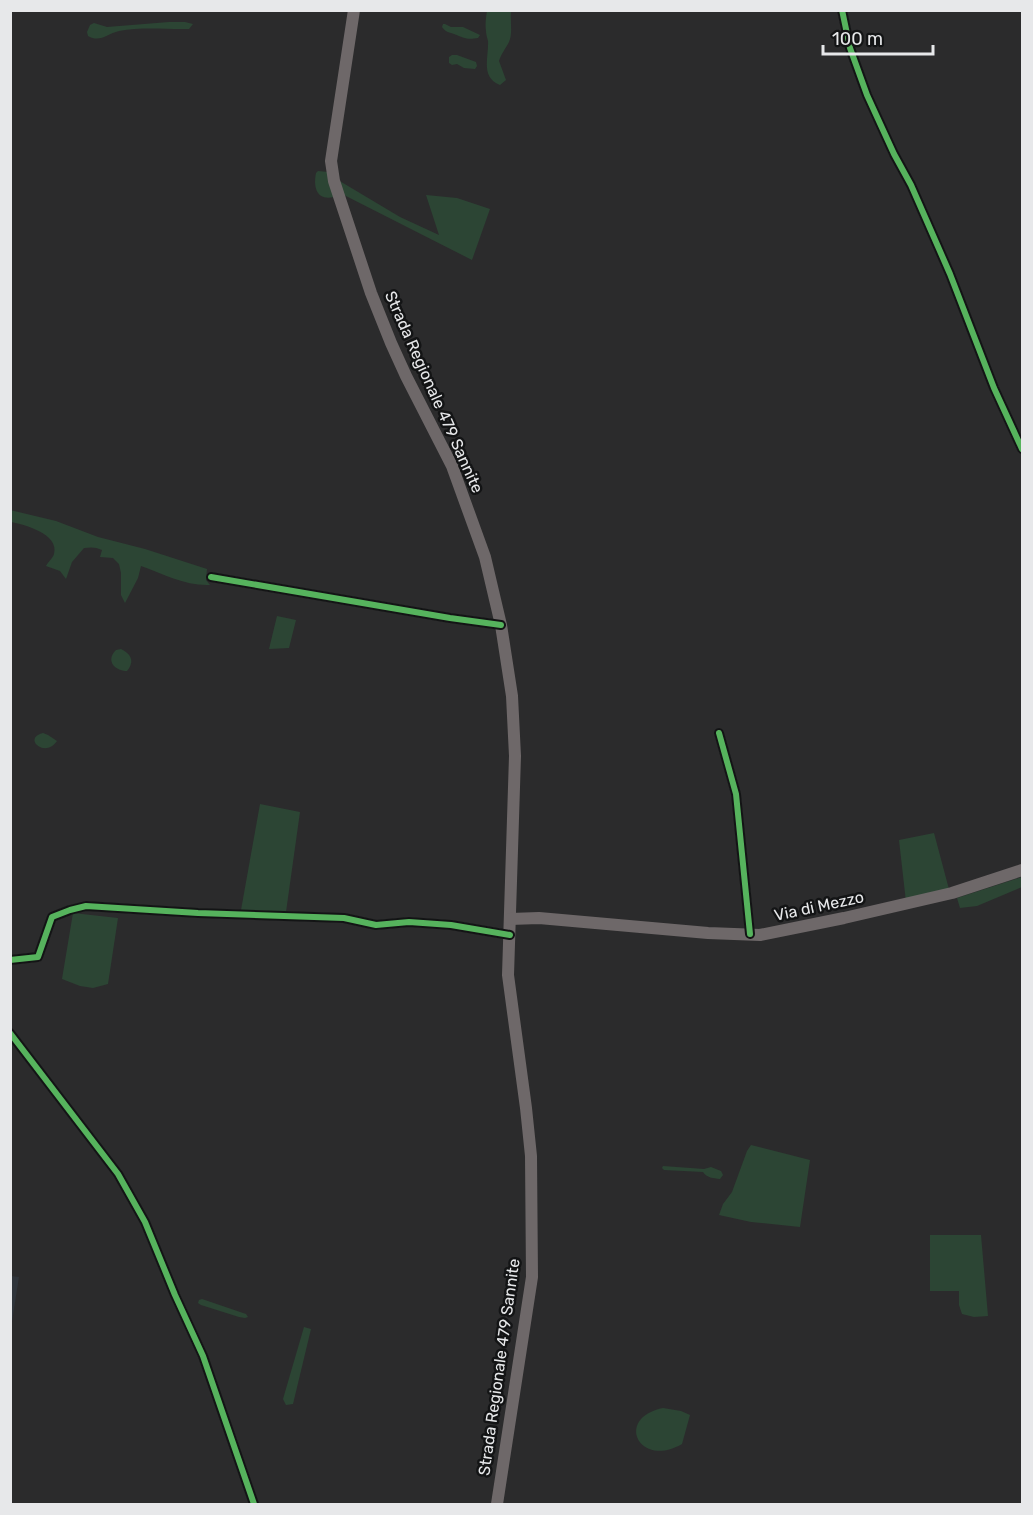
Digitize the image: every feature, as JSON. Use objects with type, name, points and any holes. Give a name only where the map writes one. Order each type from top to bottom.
[{"type":"main road","name":"Strada Regionale 479 Sannite","points":[[354,10],[331,161],[334,181],[390,343],[456,477],[485,557],[501,625],[512,696],[515,756],[508,975],[531,1156],[532,1277],[497,1504]]},
{"type":"main road","name":"Via di Mezzo","points":[[510,919],[539,918],[708,933],[760,935],[952,893],[1023,870]]},
{"type":"street","points":[[842,10],[850,48],[867,95],[911,185],[950,274],[994,388],[1023,449]]},
{"type":"street","points":[[211,577],[501,625]]},
{"type":"street","points":[[719,733],[736,794],[750,934]]},
{"type":"street","points":[[10,960],[38,957],[52,917],[86,906],[344,918],[376,925],[409,922],[451,925],[510,935]]},
{"type":"street","points":[[10,1033],[118,1174],[145,1222],[203,1356],[254,1504]]},
{"type":"shaded area","points":[[10,1276],[19,1277],[11,1328]]},
{"type":"green space","points":[[487,11],[511,11],[510,38],[499,61],[506,80],[500,85],[490,77],[488,72]]},
{"type":"green space","points":[[169,22],[193,24],[189,29],[150,28],[119,31],[96,39],[88,36],[87,32],[90,25],[94,23],[107,27]]},
{"type":"green space","points":[[443,24],[463,27],[480,35],[478,38],[463,38],[446,31],[442,27]]},
{"type":"green space","points":[[452,55],[476,62],[477,66],[475,69],[464,68],[457,64],[452,65],[449,63],[449,57]]},
{"type":"green space","points":[[318,171],[328,172],[334,197],[324,197],[318,192],[315,179]]},
{"type":"green space","points":[[338,180],[400,217],[439,235],[426,195],[457,198],[490,209],[472,260],[342,194]]},
{"type":"green space","points":[[10,510],[56,521],[98,537],[207,569],[206,580],[210,585],[183,582],[141,566],[138,578],[125,603],[121,595],[119,564],[113,558],[100,557],[102,550],[100,549],[84,548],[72,562],[66,579],[60,571],[46,566],[54,554],[52,541],[39,531],[11,522]]},
{"type":"green space","points":[[277,616],[296,620],[289,648],[269,649]]},
{"type":"green space","points":[[121,649],[131,658],[127,671],[115,667],[111,661],[116,650]]},
{"type":"green space","points":[[43,733],[57,741],[47,748],[38,746],[35,739]]},
{"type":"green space","points":[[260,804],[300,812],[286,912],[241,910]]},
{"type":"green space","points":[[934,833],[950,893],[906,902],[899,840]]},
{"type":"green space","points":[[1022,877],[1022,887],[977,906],[960,908],[957,898]]},
{"type":"green space","points":[[73,913],[118,918],[108,984],[93,988],[62,979]]},
{"type":"green space","points":[[751,1145],[810,1160],[800,1227],[751,1222],[719,1215],[723,1204],[732,1192]]},
{"type":"green space","points":[[663,1166],[704,1169],[711,1167],[721,1171],[723,1175],[720,1179],[708,1177],[703,1172],[664,1170]]},
{"type":"green space","points":[[930,1235],[981,1235],[988,1316],[974,1317],[962,1314],[959,1305],[959,1291],[930,1291]]},
{"type":"green space","points":[[202,1299],[246,1314],[248,1317],[239,1317],[201,1305],[198,1303]]},
{"type":"green space","points":[[304,1327],[311,1329],[293,1404],[286,1405],[283,1399]]},
{"type":"green space","points":[[663,1408],[690,1415],[682,1444],[667,1450],[654,1450],[644,1446],[638,1439],[636,1430],[639,1421],[648,1413]]},
{"type":"cycle path","points":[[842,10],[850,48],[867,95],[911,185],[950,274],[994,388],[1022,449]]},
{"type":"cycle path","points":[[211,577],[501,625]]},
{"type":"cycle path","points":[[719,733],[736,794],[750,934]]},
{"type":"cycle path","points":[[10,960],[38,957],[52,917],[86,906],[344,918],[376,925],[409,922],[451,925],[510,935]]},
{"type":"cycle path","points":[[10,1033],[118,1174],[145,1222],[203,1356],[254,1504]]}]
